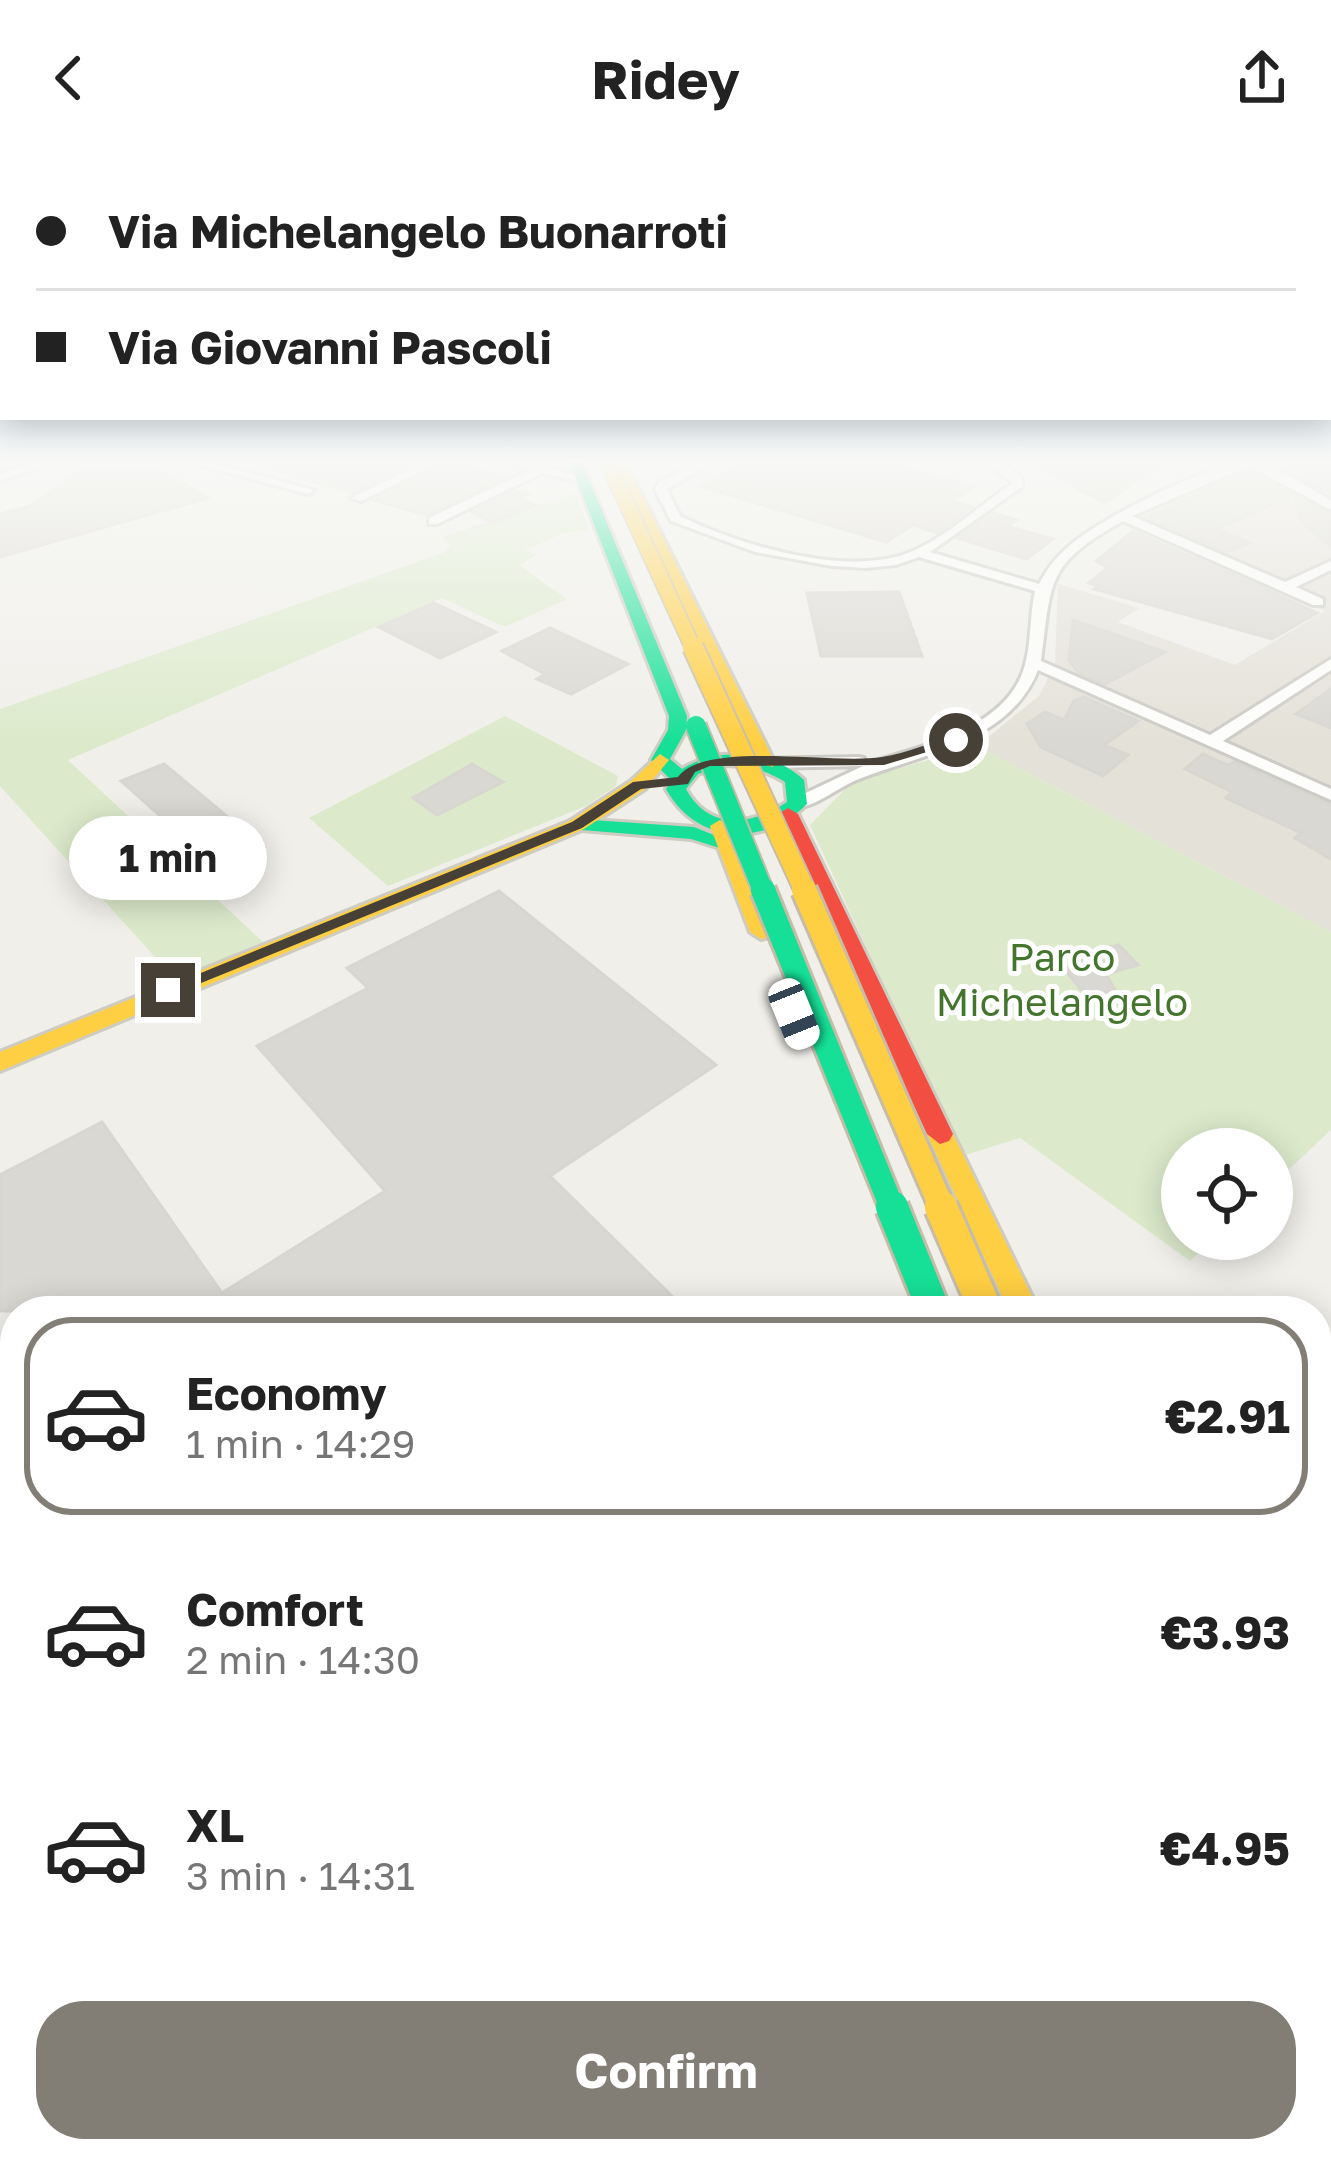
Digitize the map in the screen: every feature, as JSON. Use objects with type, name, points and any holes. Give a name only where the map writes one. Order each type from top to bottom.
[{"type":"main road","points":[[0,1062],[294,937],[577,825],[638,785],[660,760],[677,730],[678,716],[616,557]]},
{"type":"main road","points":[[619,557],[928,1296]]},
{"type":"main road","points":[[651,557],[832,950],[980,1296]]},
{"type":"main road","points":[[666,557],[766,763]]},
{"type":"main road","points":[[905,1296],[718,831],[694,817],[678,799],[676,789],[691,770],[706,763],[725,759],[766,763],[794,780],[793,809],[1017,1296]]},
{"type":"main road","points":[[660,760],[683,781]]},
{"type":"main road","points":[[638,785],[683,781]]},
{"type":"main road","points":[[577,825],[707,836],[761,826],[793,809]]},
{"type":"street","points":[[800,557],[819,562],[868,562],[899,557]]},
{"type":"street","points":[[931,557],[1042,589]]},
{"type":"street","points":[[793,809],[830,780],[956,740],[1011,702],[1036,664],[1042,589],[1068,557]]},
{"type":"street","points":[[1216,557],[1318,602]]},
{"type":"street","points":[[1286,587],[1331,565]]},
{"type":"street","points":[[1210,742],[1331,663]]},
{"type":"street","points":[[1036,664],[1331,795]]},
{"type":"street","points":[[766,763],[884,761]]},
{"type":"shaded area","points":[[1210,557],[1331,557],[1331,932],[977,746],[1039,696],[1055,664],[1058,584],[1139,608],[1118,622],[1235,665],[1325,611]]},
{"type":"green space","points":[[432,557],[533,557],[519,565],[567,599],[505,627],[442,598],[68,760],[263,942],[175,979],[0,786],[0,709]]},
{"type":"green space","points":[[505,716],[618,776],[616,786],[586,806],[388,886],[309,818]]},
{"type":"green space","name":"Parco Michelangelo","points":[[977,746],[1331,932],[1331,1130],[1293,1165],[1293,1128],[1161,1128],[1161,1240],[1020,1138],[962,1156],[810,825],[852,782]]},
{"type":"building","points":[[1101,557],[1190,557],[1317,613],[1272,639],[1094,589],[1098,586],[1089,583],[1108,568],[1096,561]]},
{"type":"building","points":[[899,592],[922,656],[821,656],[807,593]]},
{"type":"building","points":[[434,603],[496,632],[440,658],[379,627]]},
{"type":"building","points":[[1073,620],[1165,652],[1105,684],[1078,672],[1069,660]]},
{"type":"building","points":[[550,628],[628,664],[571,694],[537,679],[545,674],[502,651]]},
{"type":"building","points":[[1331,689],[1331,728],[1296,714]]},
{"type":"building","points":[[1084,697],[1138,721],[1104,745],[1128,755],[1103,776],[1041,747],[1027,724],[1045,712],[1064,720],[1074,701]]},
{"type":"building","points":[[1203,754],[1228,765],[1235,762],[1331,805],[1331,859],[1295,838],[1301,833],[1226,798],[1232,792],[1185,769]]},
{"type":"building","points":[[164,764],[264,847],[218,867],[121,781]]},
{"type":"building","points":[[472,764],[503,782],[437,815],[413,798]]},
{"type":"building","points":[[499,891],[716,1065],[550,1176],[672,1296],[0,1296],[0,1175],[102,1122],[222,1293],[385,1191],[257,1046],[368,988],[347,968]]},
{"type":"building","points":[[1119,945],[1138,965],[1106,974],[1115,990],[1087,997],[1056,959]]},
{"type":"traffic: fast","points":[[614,557],[678,716],[677,730],[660,760],[683,781]]},
{"type":"traffic: fast","points":[[696,726],[928,1296]]},
{"type":"traffic: fast","points":[[725,759],[761,764],[786,775],[794,780],[797,804],[747,827],[713,825],[698,818],[676,789],[691,770],[725,759]]},
{"type":"traffic: fast","points":[[577,825],[694,833],[726,844]]},
{"type":"traffic: slow","points":[[651,557],[832,950],[980,1296]]},
{"type":"traffic: slow","points":[[666,557],[766,763]]},
{"type":"traffic: slow","points":[[0,1062],[577,825],[638,785],[660,760]]},
{"type":"traffic: slow","points":[[720,826],[761,932]]},
{"type":"traffic: slow","points":[[940,1134],[1017,1296]]},
{"type":"traffic: jam","points":[[788,814],[940,1134]]},
{"type":"route","points":[[168,990],[577,825],[638,785],[683,781],[691,770],[706,763],[725,759],[807,765],[884,761],[956,740]]}]
